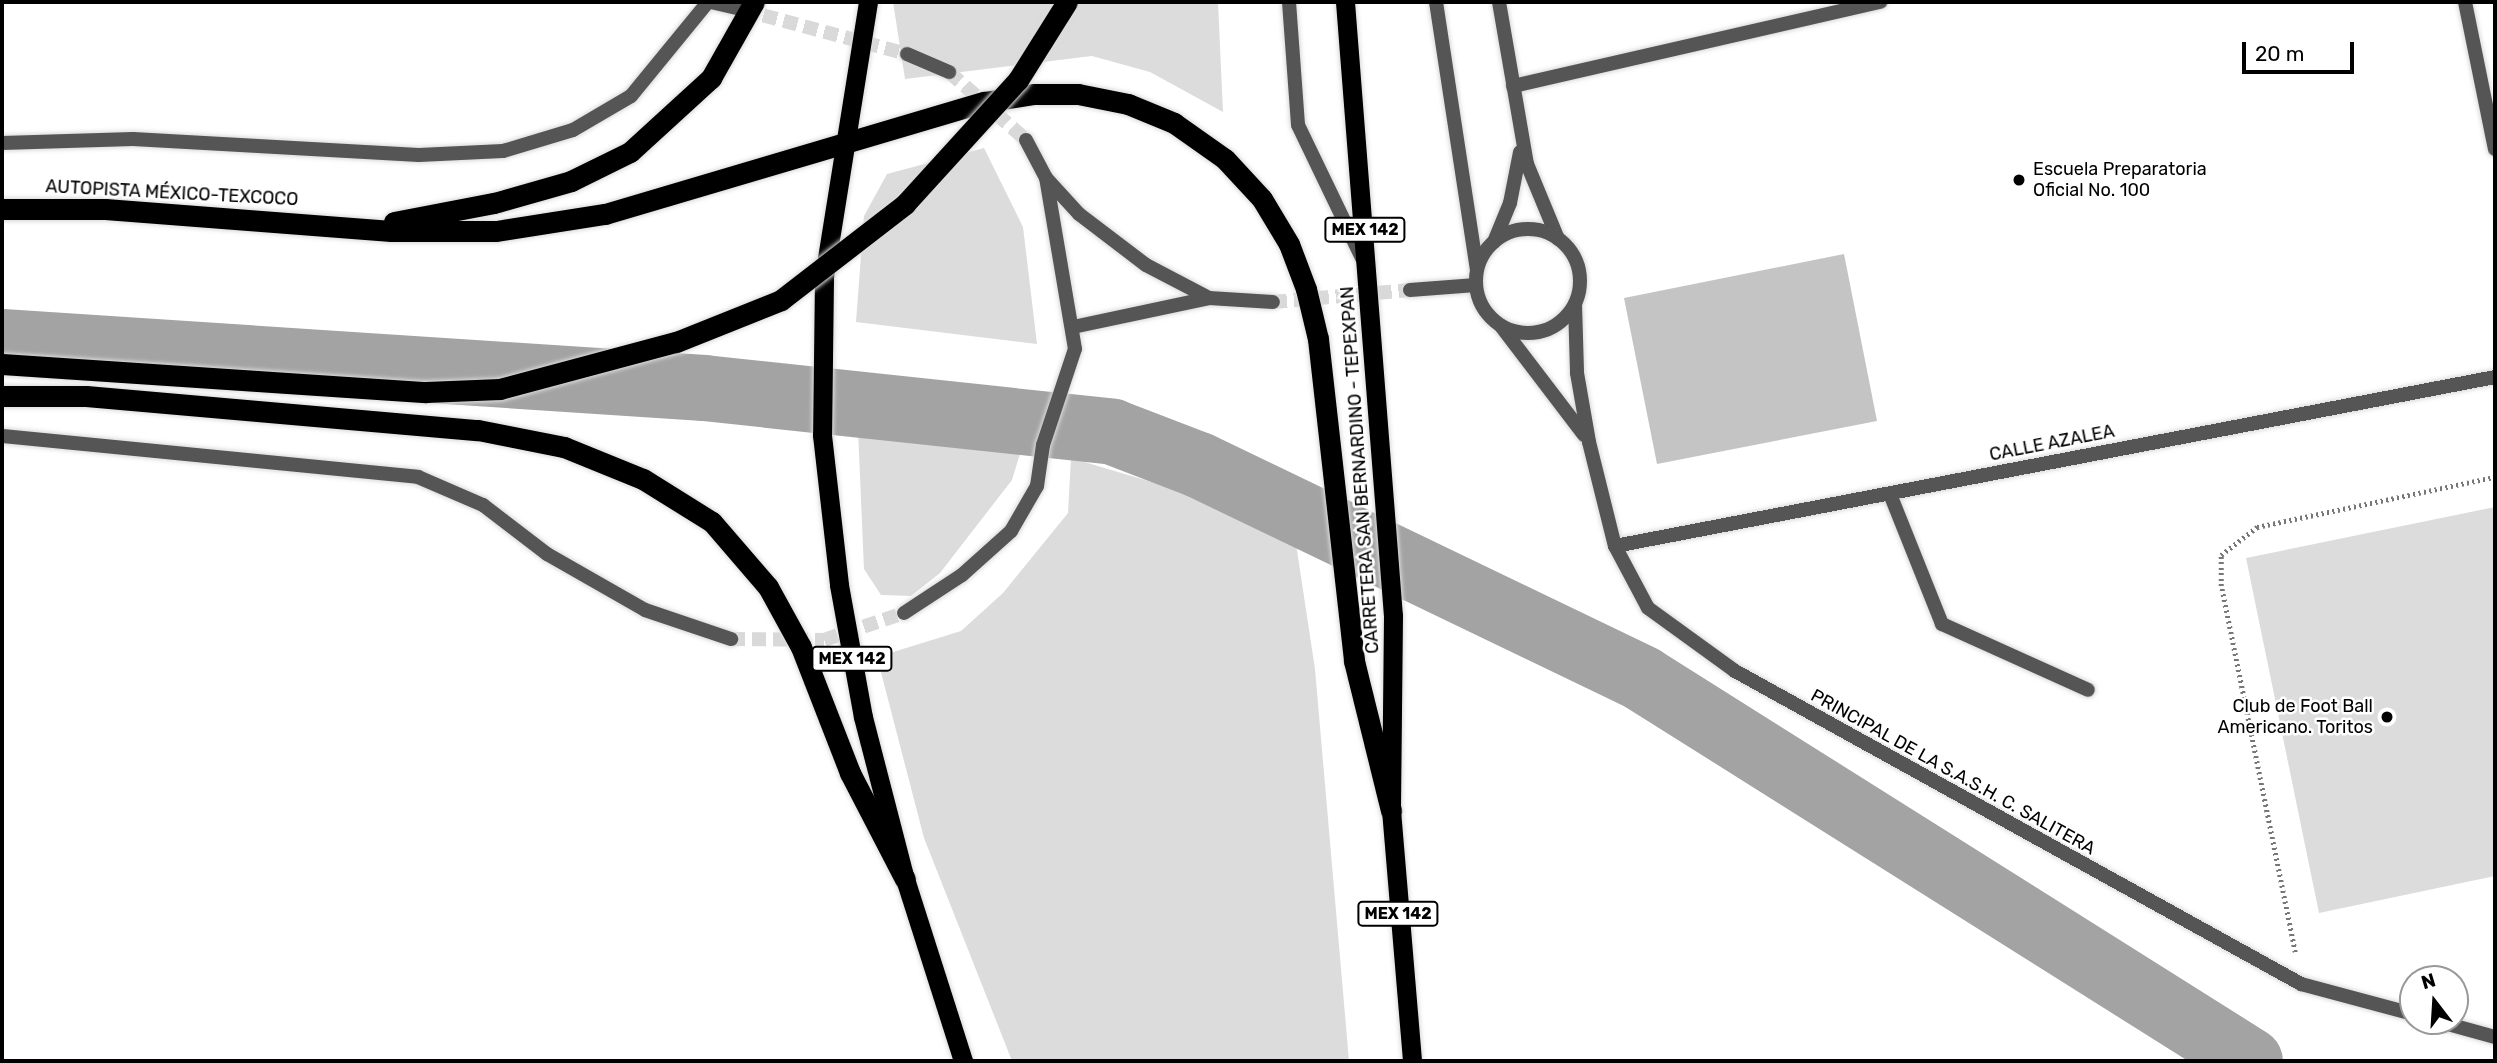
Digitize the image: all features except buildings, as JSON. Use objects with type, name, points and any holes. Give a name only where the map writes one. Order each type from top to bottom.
[{"type":"highway","name":"MEX 142","points":[[868,2],[842,147],[824,278],[822,435],[839,584],[863,717],[905,878],[963,1061]]},
{"type":"highway","points":[[2,364],[426,392],[500,389],[676,342],[781,300],[905,204],[1018,80],[1067,2]]},
{"type":"highway","name":"CARRETERA SAN BERNARDINO - TEPEXPAN","points":[[1345,2],[1383,458],[1393,616],[1391,810],[1405,1018],[1412,1061]]},
{"type":"highway","points":[[339,226],[449,214],[602,168],[688,105],[731,50],[746,5]]},
{"type":"highway","points":[[339,226],[444,233],[551,224],[842,147],[984,103],[1034,94],[1078,94],[1128,104],[1174,123],[1225,159],[1262,199],[1289,244],[1318,339],[1341,575],[1354,661],[1391,810]]},
{"type":"highway","name":"AUTOPISTA MÉXICO-TEXCOCO","points":[[2,209],[106,209],[339,226]]},
{"type":"highway","points":[[2,396],[86,396],[478,430],[564,447],[643,479],[712,522],[768,587],[801,648],[850,773],[905,878]]},
{"type":"highway","points":[[1405,1018],[1405,1061]]},
{"type":"street","points":[[2,143],[134,139],[419,155],[503,151],[573,130],[631,96],[710,2],[746,5]]},
{"type":"street","points":[[1289,2],[1298,125],[1368,268]]},
{"type":"street","points":[[1436,2],[1477,269],[1476,285],[1488,315],[1500,326],[1534,333],[1558,323],[1575,304],[1578,268],[1558,239],[1536,194],[1520,133],[1499,2]]},
{"type":"street","points":[[1513,86],[1881,2]]},
{"type":"street","points":[[2465,2],[2495,149]]},
{"type":"street","points":[[907,54],[949,72]]},
{"type":"street","points":[[1477,269],[1494,242],[1516,180],[1520,133]]},
{"type":"street","points":[[904,613],[962,575],[1011,531],[1037,486],[1043,445],[1075,349],[1046,178],[1026,140]]},
{"type":"street","points":[[1046,178],[1117,245],[1209,299]]},
{"type":"street","points":[[1494,242],[1526,229],[1558,239]]},
{"type":"street","points":[[1410,290],[1476,285]]},
{"type":"street","points":[[1073,327],[1209,299],[1273,302]]},
{"type":"street","name":"PRINCIPAL DE LA S.A.S.H. C. SALITERA","points":[[1575,304],[1577,373],[1589,442],[1615,547],[1648,608],[1735,671],[2301,984],[2399,1010]]},
{"type":"street","name":"PRINCIPAL DE LA S.A.S.H. C. SALITERA","points":[[1500,326],[1589,442]]},
{"type":"street","name":"CALLE AZALEA","points":[[1615,547],[2495,377]]},
{"type":"street","points":[[2,436],[418,477],[483,505],[547,554],[645,610],[731,639]]},
{"type":"street","points":[[1890,494],[1942,624],[2088,690]]},
{"type":"street","points":[[2469,1030],[2495,1037]]},
{"type":"path","points":[[2301,984],[2221,586],[2221,555],[2257,527],[2495,477]]},
{"type":"shaded area","points":[[893,2],[1218,2],[1223,112],[1150,72],[1092,56],[905,79]]},
{"type":"shaded area","points":[[984,148],[1023,227],[1037,344],[856,322],[864,216],[887,174]]},
{"type":"shaded area","points":[[858,430],[1023,444],[1012,480],[940,573],[911,596],[881,595],[864,569]]},
{"type":"shaded area","points":[[1071,458],[1293,524],[1315,669],[1349,1061],[1012,1061],[924,838],[877,657],[961,631],[1003,593],[1068,513]]},
{"type":"shaded area","name":"Club de Foot Ball Americano. Toritos","points":[[2495,507],[2495,876],[2319,913],[2246,558]]},
{"type":"waterway","points":[[2,342],[704,388],[1113,432],[1199,465],[1643,679],[2250,1061]]},
{"type":"tunnel","points":[[743,10],[907,54]]},
{"type":"tunnel","points":[[949,72],[1026,140]]},
{"type":"tunnel","points":[[1273,302],[1410,290]]},
{"type":"tunnel","points":[[731,639],[824,640],[904,613]]},
{"type":"place","name":"Escuela Preparatoria Oficial No. 100","points":[[2019,180]]},
{"type":"place","name":"Club de Foot Ball Americano. Toritos","points":[[2387,717]]}]
